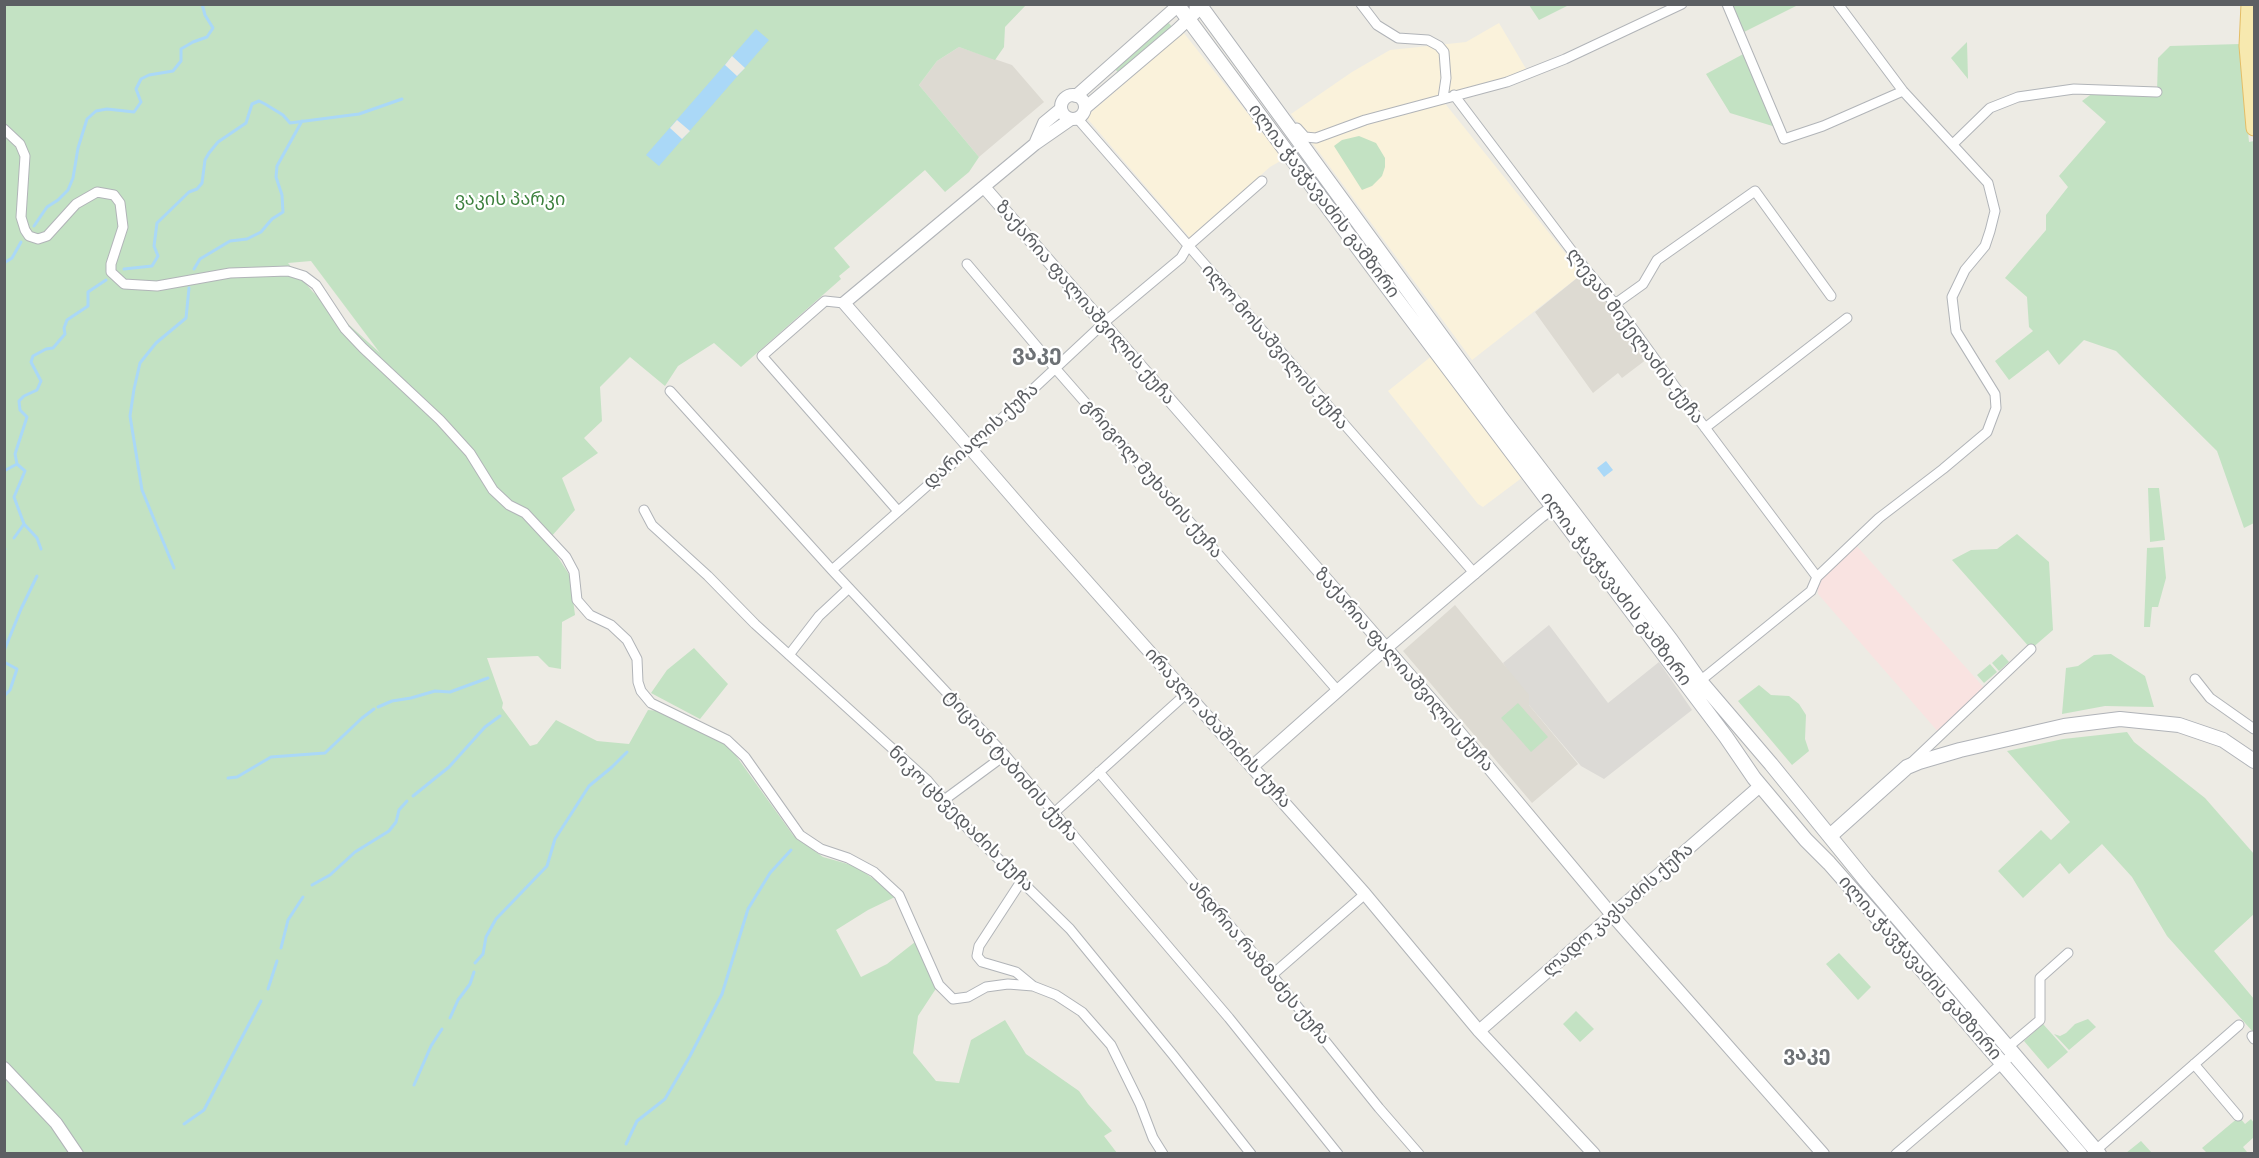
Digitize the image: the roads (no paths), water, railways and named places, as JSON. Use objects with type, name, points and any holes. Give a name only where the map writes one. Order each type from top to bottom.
[{"type":"main road","name":"ილია ჭავჭავაძის გამზირი","points":[[1177,4],[1376,272],[1558,503],[1671,640],[1700,681],[1830,836],[2008,1055],[2080,1154]]},
{"type":"main road","name":"ილია ჭავჭავაძის გამზირი","points":[[1198,4],[1285,121],[1726,737],[1758,788],[2097,1152]]},
{"type":"main road","points":[[2249,4],[2247,46],[2254,128]]},
{"type":"main road","points":[[1830,836],[1907,767],[1939,755],[2064,726],[2120,719],[2180,725],[2207,733],[2236,748],[2254,761]]},
{"type":"street","points":[[1035,144],[1044,123],[1062,108],[1065,98],[1076,96],[1177,4]]},
{"type":"street","points":[[898,511],[762,356],[825,301],[844,303],[1035,144],[1078,115],[1195,13],[1198,4]]},
{"type":"street","points":[[1361,4],[1377,25],[1398,38],[1428,40],[1439,46],[1443,52],[1446,78],[1443,98]]},
{"type":"street","points":[[1285,121],[1295,125],[1305,137],[1316,138],[1365,120],[1507,82],[1682,4]]},
{"type":"street","points":[[1727,4],[1784,139],[1822,126],[1903,91]]},
{"type":"street","points":[[1700,681],[1811,591],[1817,577],[1879,518],[1950,464],[1987,432],[1996,408],[1995,394],[1956,331],[1952,297],[1965,270],[1985,246],[1995,211],[1988,183],[1954,143],[1903,91],[1838,4]]},
{"type":"street","points":[[1954,143],[1989,108],[2018,97],[2074,89],[2157,92]]},
{"type":"street","name":"ლევან მიქელაძის ქუჩა","points":[[1454,95],[1584,267],[1615,304],[1817,577]]},
{"type":"street","points":[[1076,96],[1083,100],[1078,115]]},
{"type":"street","points":[[1062,108],[1065,115],[1078,115]]},
{"type":"street","name":"ილო მოსაშვილის ქუჩა","points":[[1078,115],[1188,246],[1474,574]]},
{"type":"street","points":[[4,129],[20,144],[25,156],[21,217],[25,230],[30,236],[38,239],[47,236],[76,204],[88,196],[105,192],[114,195],[120,203],[123,227],[111,264],[111,272],[124,284],[157,286],[230,273],[288,271],[304,276],[316,285],[345,329],[440,420],[470,453],[493,490],[509,505],[525,513],[566,557],[574,572],[577,600],[584,610],[611,626],[627,640],[637,659],[638,682],[641,691],[651,703],[727,740],[745,757],[800,835],[821,849],[848,858],[874,872],[899,895],[939,985],[953,999],[968,997],[987,987],[1008,984],[1033,986],[1056,995],[1082,1012],[1111,1045],[1162,1154]]},
{"type":"street","points":[[1311,158],[1310,147],[1316,138]]},
{"type":"street","name":"დარიალის ქუჩა","points":[[832,570],[970,448],[1104,324],[1181,258],[1188,246],[1262,181]]},
{"type":"street","name":"ზაქარია ფალიაშვილის ქუჩა","points":[[984,187],[1455,727],[1612,915],[1823,1154]]},
{"type":"street","points":[[1615,304],[1643,284],[1657,260],[1755,191],[1831,296]]},
{"type":"street","name":"გრიგოლ მუხაძის ქუჩა","points":[[967,264],[1338,691]]},
{"type":"street","name":"ირაკლი აბაშიძის ქუჩა","points":[[844,303],[1365,894],[1479,1031],[1594,1154]]},
{"type":"street","points":[[1705,428],[1847,318]]},
{"type":"street","name":"ტიციან ტაბიძის ქუჩა","points":[[669,391],[832,570],[1005,754],[1229,1017],[1338,1154]]},
{"type":"street","points":[[1253,766],[1386,648],[1558,503]]},
{"type":"street","name":"ნიკო ცხვედაძის ქუჩა","points":[[644,510],[658,530],[789,655],[927,780],[969,830],[1070,929],[1173,1054],[1251,1154]]},
{"type":"street","points":[[789,655],[819,616],[849,588]]},
{"type":"street","points":[[1907,767],[2031,649]]},
{"type":"street","points":[[2194,679],[2210,698],[2254,729]]},
{"type":"street","points":[[1055,812],[1187,693]]},
{"type":"street","points":[[944,800],[1005,754]]},
{"type":"street","name":"ანდრია რაზმაძეს ქუჩა","points":[[1099,772],[1272,975],[1419,1154]]},
{"type":"street","name":"ლადო კავსაძის ქუჩა","points":[[1479,1031],[1758,788]]},
{"type":"street","points":[[1022,880],[979,946],[977,956],[982,962],[1016,972],[1033,986]]},
{"type":"street","points":[[1272,975],[1365,894]]},
{"type":"street","points":[[1896,1154],[2008,1055],[2040,1020],[2040,978],[2068,953]]},
{"type":"street","points":[[2097,1152],[2239,1025]]},
{"type":"street","points":[[2194,1064],[2238,1116]]},
{"type":"street","points":[[4,1068],[56,1123],[77,1154]]},
{"type":"water","points":[[756,29],[769,40],[659,166],[646,155]]},
{"type":"water","points":[[1606,461],[1613,470],[1604,477],[1597,468]]},
{"type":"waterway","points":[[34,226],[47,207],[68,190],[87,119],[96,111],[107,109],[134,112],[141,102],[136,89],[141,79],[149,75],[173,71],[181,61],[181,49],[207,37],[213,28],[205,15],[202,4]]},
{"type":"waterway","points":[[124,269],[152,266],[158,256],[154,246],[157,223],[189,192],[197,189],[202,183],[205,160],[209,153],[218,142],[246,123],[252,104],[259,101],[283,115],[290,123],[359,114],[402,99]]},
{"type":"waterway","points":[[194,269],[200,259],[230,241],[247,239],[261,232],[272,219],[283,212],[282,195],[276,177],[277,166],[302,121]]},
{"type":"waterway","points":[[4,263],[12,258],[21,242]]},
{"type":"waterway","points":[[41,549],[37,538],[24,524],[14,497],[25,471],[17,464],[15,454],[27,417],[20,410],[19,401],[37,390],[41,381],[31,362],[33,356],[53,348],[65,334],[64,328],[67,320],[88,306],[88,292],[106,280]]},
{"type":"waterway","points":[[174,568],[142,490],[130,416],[140,363],[156,343],[186,318],[189,288]]},
{"type":"waterway","points":[[4,471],[17,464]]},
{"type":"waterway","points":[[14,538],[24,524]]},
{"type":"waterway","points":[[4,651],[37,576]]},
{"type":"waterway","points":[[4,662],[17,669],[10,690],[4,696]]},
{"type":"waterway","points":[[378,707],[392,701],[435,691],[450,692],[488,678]]},
{"type":"waterway","points":[[228,778],[237,777],[271,757],[325,753],[374,709]]},
{"type":"waterway","points":[[413,796],[449,767],[485,727],[500,716]]},
{"type":"waterway","points":[[475,963],[483,954],[486,937],[496,919],[547,866],[555,839],[589,786],[627,752]]},
{"type":"waterway","points":[[312,885],[330,875],[355,852],[389,831],[396,822],[399,810],[407,801]]},
{"type":"waterway","points":[[626,1144],[637,1121],[665,1099],[690,1056],[722,994],[748,909],[770,873],[791,850]]},
{"type":"waterway","points":[[281,948],[288,920],[303,897]]},
{"type":"waterway","points":[[268,989],[277,961]]},
{"type":"waterway","points":[[450,1018],[458,1000],[470,984],[474,972]]},
{"type":"waterway","points":[[184,1124],[204,1110],[261,1001]]},
{"type":"waterway","points":[[414,1085],[431,1046],[442,1029]]},
{"type":"district","name":"ვაკე","points":[[1037,354]]},
{"type":"district","name":"ვაკე","points":[[1807,1054]]},
{"type":"park label","name":"ვაკის პარკი","points":[[510,200]]}]
